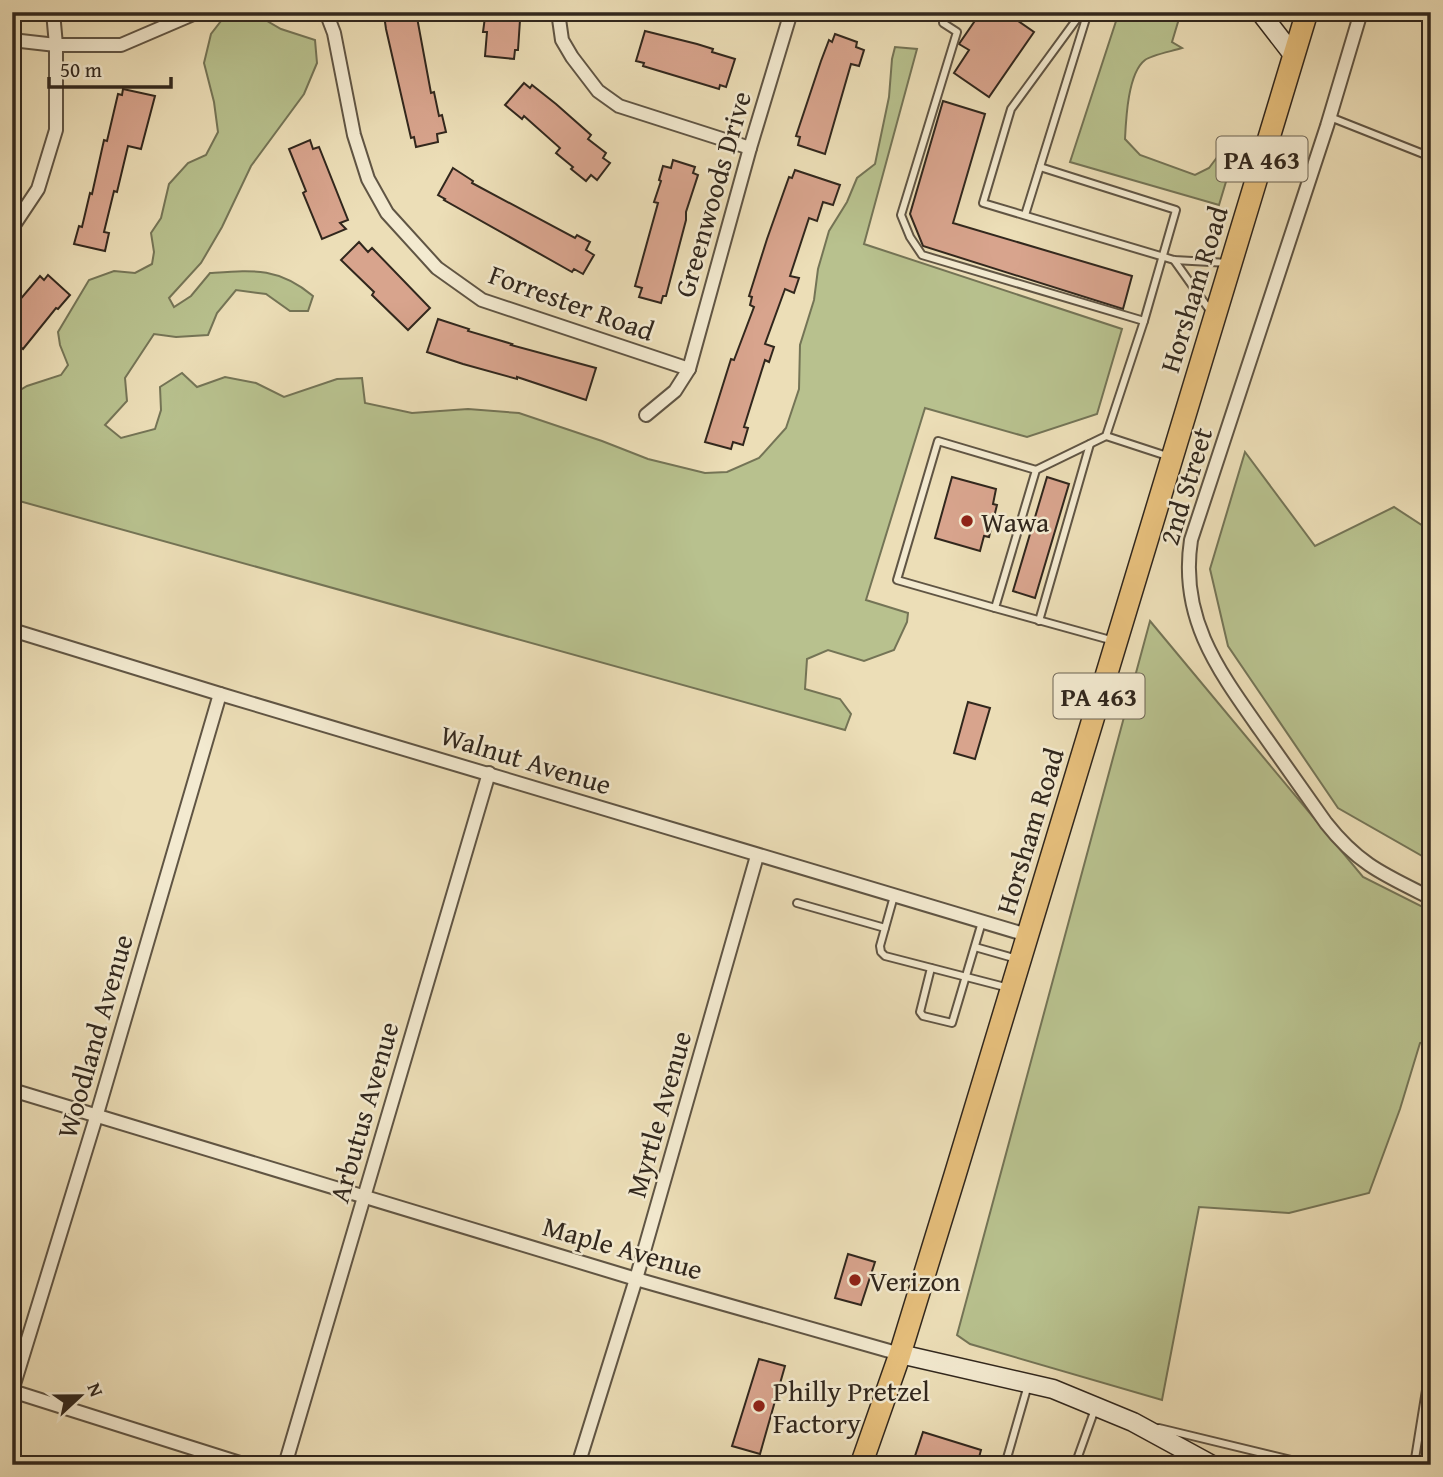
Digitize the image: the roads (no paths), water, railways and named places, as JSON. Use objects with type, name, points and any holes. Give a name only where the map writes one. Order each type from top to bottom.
[{"type":"main road","name":"Horsham Road","points":[[861,1465],[900,1354],[1307,12]]},
{"type":"street","points":[[12,228],[38,190],[56,130],[56,46],[53,12]]},
{"type":"street","points":[[12,40],[56,46],[121,45],[198,12]]},
{"type":"street","name":"Forrester Road","points":[[326,12],[334,33],[354,135],[369,179],[387,213],[436,268],[482,300],[688,369]]},
{"type":"street","points":[[558,12],[562,40],[572,57],[598,91],[619,106],[750,148]]},
{"type":"street","name":"Greenwoods Drive","points":[[646,415],[675,391],[688,369],[791,12]]},
{"type":"street","points":[[1260,12],[1294,56]]},
{"type":"street","name":"2nd Street","points":[[1361,12],[1330,117],[1191,540],[1187,565],[1190,590],[1205,643],[1218,671],[1344,846],[1380,873],[1431,898]]},
{"type":"street","name":"Walnut Avenue","points":[[12,630],[1027,935]]},
{"type":"street","name":"Woodland Avenue","points":[[12,1391],[219,694]]},
{"type":"street","name":"Arbutus Avenue","points":[[285,1465],[489,773]]},
{"type":"street","name":"Myrtle Avenue","points":[[578,1465],[636,1279],[757,856]]},
{"type":"street","name":"Maple Avenue","points":[[12,1090],[636,1279],[900,1354],[1053,1389],[1133,1422],[1212,1465]]},
{"type":"street","points":[[12,1391],[246,1465]]},
{"type":"lane","points":[[943,12],[943,23],[957,32],[901,215],[922,256],[1144,321]]},
{"type":"lane","points":[[1082,12],[1011,109],[982,203],[1174,260],[1231,263]]},
{"type":"lane","points":[[1025,215],[1088,12]]},
{"type":"lane","points":[[1330,117],[1431,157]]},
{"type":"lane","points":[[1040,167],[1176,210],[1144,321],[1106,436]]},
{"type":"lane","points":[[1174,260],[1214,316]]},
{"type":"lane","points":[[1116,641],[897,580],[934,454],[938,441],[1036,470],[1106,436],[1171,457]]},
{"type":"lane","points":[[1039,621],[1090,444]]},
{"type":"lane","points":[[995,608],[1036,470]]},
{"type":"lane","points":[[894,896],[881,952],[885,956],[1011,988]]},
{"type":"lane","points":[[797,903],[885,928]]},
{"type":"lane","points":[[931,968],[920,1012],[923,1016],[948,1023],[955,1020],[982,922]]},
{"type":"lane","points":[[975,947],[1019,960]]},
{"type":"lane","points":[[1414,1465],[1431,1359]]},
{"type":"lane","points":[[1005,1465],[1028,1383]]},
{"type":"lane","points":[[1075,1465],[1096,1407]]},
{"type":"lane","points":[[1133,1422],[1312,1465]]},
{"type":"place","name":"Wawa","points":[[967,521]]},
{"type":"place","name":"Verizon","points":[[855,1280]]},
{"type":"place","name":"Philly Pretzel Factory","points":[[759,1406]]}]
